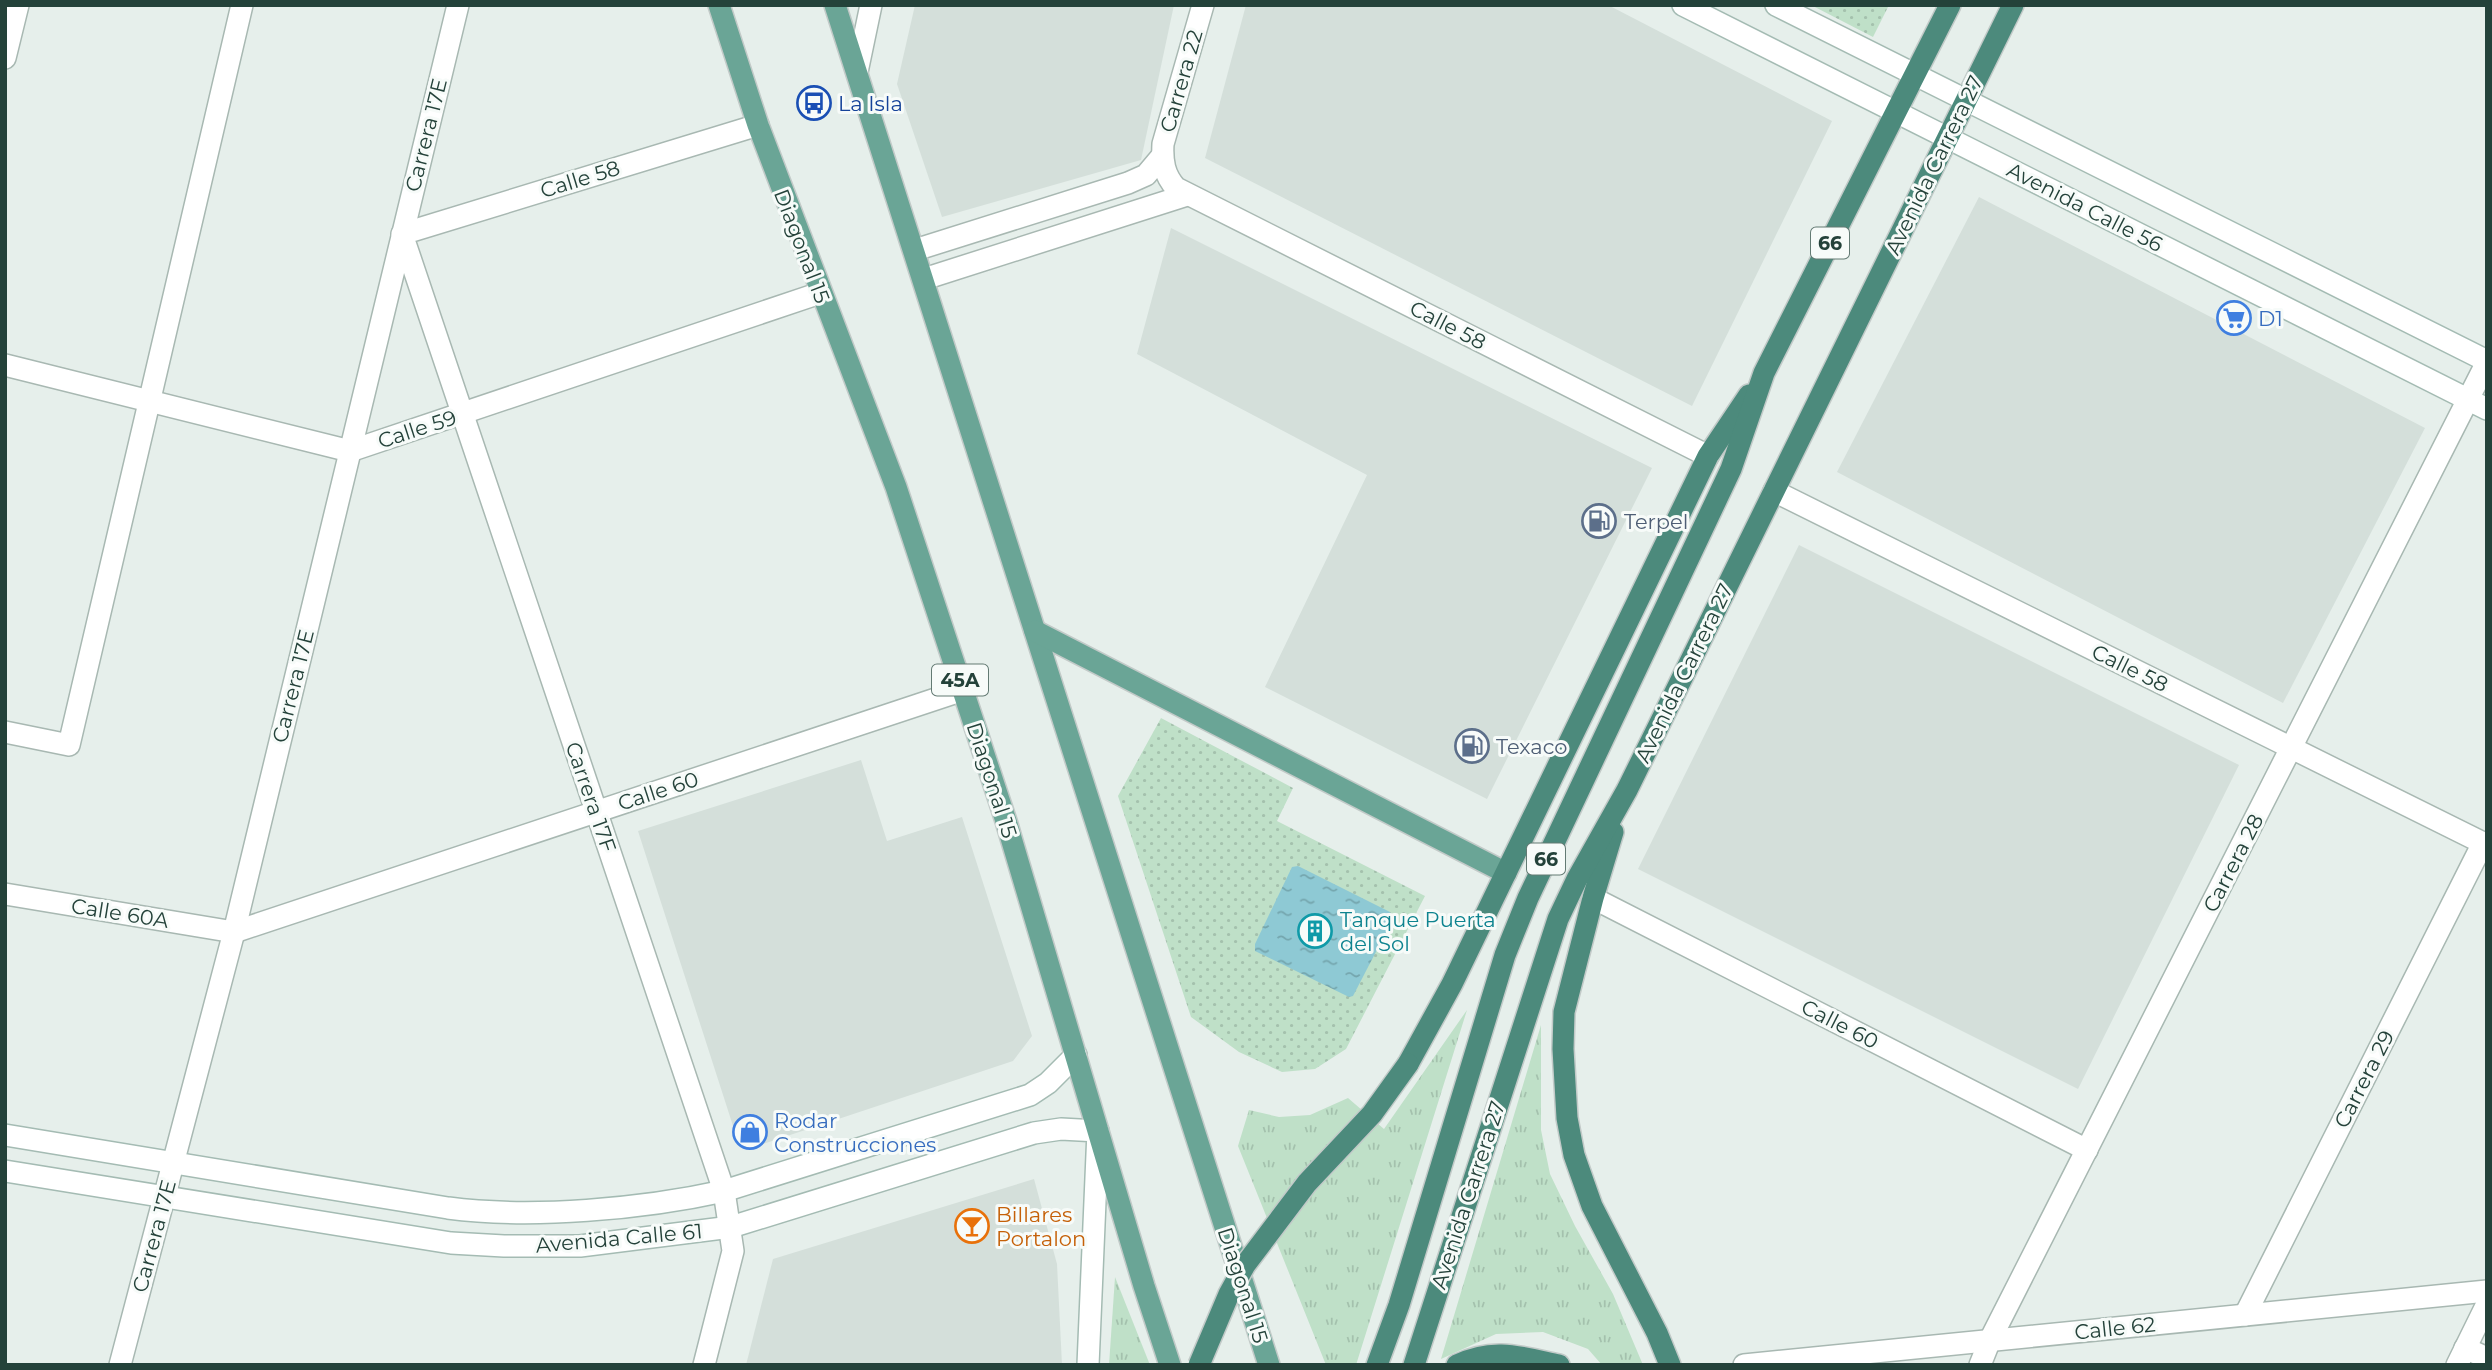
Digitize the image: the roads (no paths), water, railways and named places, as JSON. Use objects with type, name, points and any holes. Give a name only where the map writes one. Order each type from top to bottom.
[{"type":"highway","name":"Avenida Carrera 27","points":[[1377,1365],[1399,1305],[1505,955],[1517,924],[1731,470],[1764,373],[1950,5]]},
{"type":"highway","name":"Avenida Carrera 27","points":[[1414,1365],[1558,919],[1577,879],[1627,790],[2013,5]]},
{"type":"highway","points":[[1199,1365],[1228,1294],[1245,1265],[1307,1184],[1372,1114],[1408,1063],[1452,984],[1708,456],[1764,373]]},
{"type":"highway","points":[[1627,790],[1593,898],[1564,1012],[1567,1118],[1574,1155],[1591,1206],[1652,1321],[1670,1365]]},
{"type":"highway","points":[[1457,1365],[1475,1356],[1505,1353],[1559,1365]]},
{"type":"main road","name":"Diagonal 15","points":[[719,5],[758,125],[820,293],[887,462],[963,690],[1006,821],[1170,1365]]},
{"type":"main road","name":"Diagonal 15","points":[[835,5],[1269,1365]]},
{"type":"main road","points":[[1035,631],[1506,873]]},
{"type":"street","points":[[5,58],[18,5]]},
{"type":"street","points":[[5,732],[69,745],[242,5]]},
{"type":"street","name":"Carrera 17E","points":[[120,1365],[234,932],[458,5]]},
{"type":"street","points":[[857,72],[871,5]]},
{"type":"street","name":"Carrera 22","points":[[1162,156],[1163,144],[1203,5]]},
{"type":"street","name":"Avenida Calle 56","points":[[1683,5],[2477,405]]},
{"type":"street","name":"Avenida Calle 56","points":[[1776,5],[2487,362]]},
{"type":"street","name":"Calle 58","points":[[402,234],[758,125]]},
{"type":"street","points":[[915,250],[1128,183],[1146,175],[1162,156]]},
{"type":"street","name":"Calle 58","points":[[1162,156],[1167,178],[1187,195],[1708,456]]},
{"type":"street","points":[[924,279],[1187,195]]},
{"type":"street","name":"Carrera 17F","points":[[402,234],[724,1191],[733,1251],[704,1365]]},
{"type":"street","name":"Calle 59","points":[[5,365],[350,451],[820,293]]},
{"type":"street","name":"Carrera 28","points":[[1980,1365],[1990,1340],[2291,748],[2477,405],[2487,362]]},
{"type":"street","name":"Calle 58","points":[[1774,491],[2485,844]]},
{"type":"street","name":"Calle 60","points":[[234,932],[963,690]]},
{"type":"street","name":"Carrera 29","points":[[2245,1315],[2485,844]]},
{"type":"street","name":"Calle 60A","points":[[5,894],[234,932]]},
{"type":"street","name":"Calle 60","points":[[1593,898],[2087,1150]]},
{"type":"street","name":"Avenida Calle 61","points":[[5,1135],[472,1211],[575,1211],[724,1191],[1030,1095],[1048,1083],[1076,1055]]},
{"type":"street","name":"Avenida Calle 61","points":[[5,1171],[478,1245],[580,1246],[731,1227],[1034,1133],[1061,1129],[1098,1131]]},
{"type":"street","points":[[1088,1365],[1098,1131]]},
{"type":"street","name":"Calle 62","points":[[1744,1365],[2487,1291]]},
{"type":"street","points":[[2487,1304],[2461,1356],[2487,1358]]},
{"type":"water","points":[[1298,866],[1390,912],[1393,919],[1353,996],[1349,997],[1255,951],[1255,944],[1292,867]]},
{"type":"place","name":"La Isla","points":[[814,103]]},
{"type":"place","name":"D1","points":[[2234,318]]},
{"type":"place","name":"Terpel","points":[[1599,521]]},
{"type":"place","name":"Texaco","points":[[1472,746]]},
{"type":"place","name":"Tanque Puerta del Sol","points":[[1315,931]]},
{"type":"place","name":"Rodar Construcciones","points":[[750,1132]]},
{"type":"place","name":"Billares Portalon","points":[[972,1226]]}]
